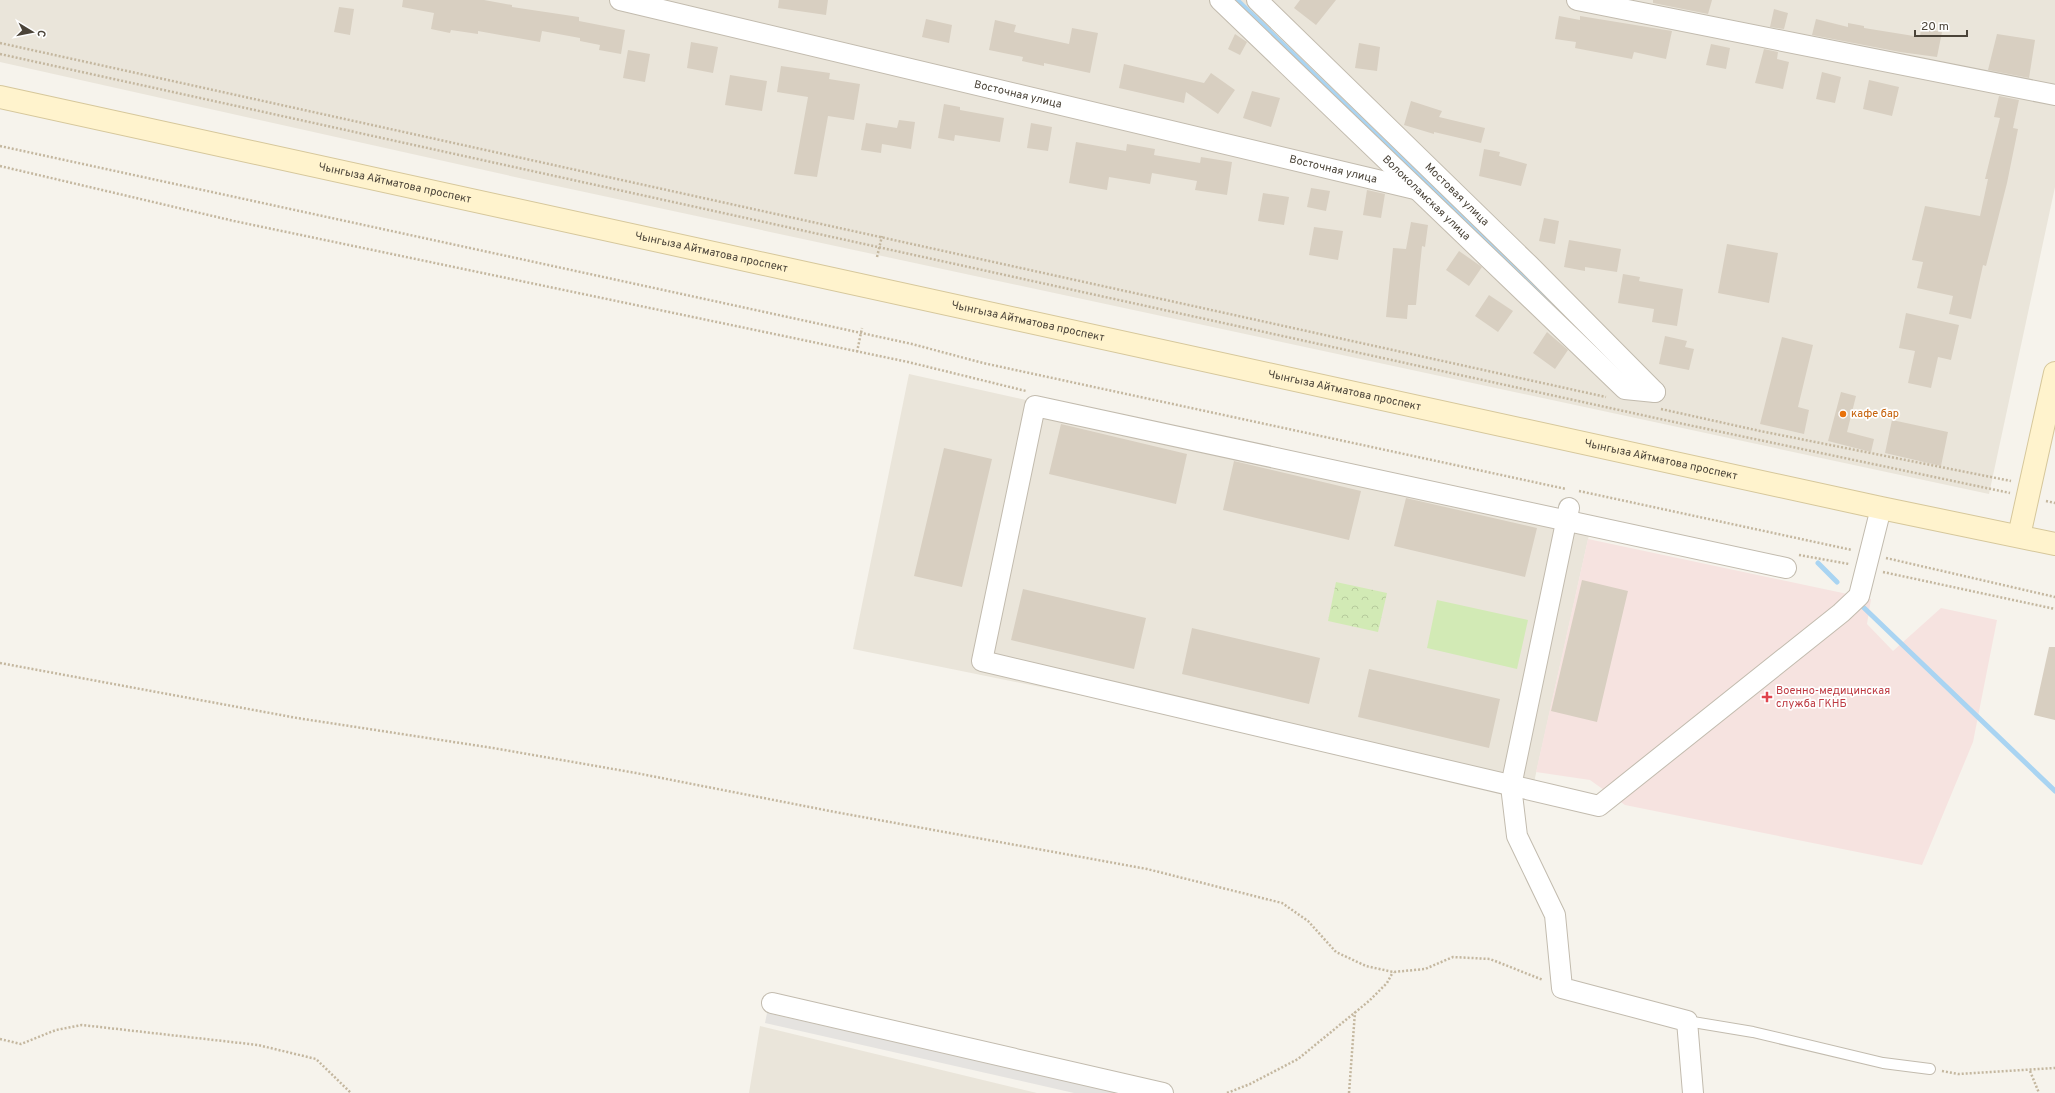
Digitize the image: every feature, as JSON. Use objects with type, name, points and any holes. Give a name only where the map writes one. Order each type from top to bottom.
[{"type":"main road","name":"Чынгыза Айтматова проспект","points":[[0,97],[1881,508],[2055,544]]},
{"type":"main road","points":[[2019,536],[2055,373]]},
{"type":"street","name":"Восточная улица","points":[[620,0],[1415,189]]},
{"type":"street","name":"Волоколамская улица","points":[[1220,0],[1415,189],[1626,389],[1635,390],[1657,400]]},
{"type":"street","name":"Мостовая улица","points":[[1257,0],[1529,266],[1657,400]]},
{"type":"street","points":[[1577,0],[2055,95]]},
{"type":"street","points":[[1786,568],[1568,514],[1035,406],[982,661],[1599,806],[1841,613],[1859,596],[1881,508]]},
{"type":"street","points":[[1568,514],[1511,786],[1517,836],[1554,915],[1562,988],[1687,1021],[1693,1093]]},
{"type":"street","points":[[772,1003],[1163,1093]]},
{"type":"lane","points":[[1687,1021],[1753,1032],[1883,1063],[1930,1069]]},
{"type":"path","points":[[0,43],[882,236],[1612,398]]},
{"type":"path","points":[[0,54],[1660,419],[2029,491]]},
{"type":"path","points":[[0,146],[861,333],[990,364],[1870,554],[2055,597]]},
{"type":"path","points":[[877,257],[882,236]]},
{"type":"path","points":[[857,352],[862,328]]},
{"type":"path","points":[[1657,400],[1768,432],[2029,491],[2055,503]]},
{"type":"path","points":[[0,663],[290,717],[486,747],[629,772],[1147,869],[1282,903],[1308,921],[1336,952],[1366,966],[1392,972],[1425,969],[1453,957],[1490,959],[1562,988]]},
{"type":"path","points":[[1227,1093],[1250,1084],[1298,1060],[1356,1012],[1387,983],[1392,972]]},
{"type":"path","points":[[1349,1093],[1356,1012]]},
{"type":"path","points":[[0,1039],[21,1044],[56,1030],[82,1025],[258,1045],[316,1059],[351,1093]]},
{"type":"path","points":[[1930,1069],[1958,1074],[2055,1068]]},
{"type":"path","points":[[2030,1070],[2039,1093]]},
{"type":"shaded area","points":[[0,0],[2055,0],[2055,187],[1989,494],[524,179],[0,62]]},
{"type":"shaded area","points":[[909,374],[1591,526],[1533,787],[853,649]]},
{"type":"shaded area","name":"Военно-медицинская служба ГКНБ","points":[[1588,539],[1871,599],[1867,624],[1893,651],[1941,608],[1997,620],[1973,742],[1922,865],[1625,805],[1590,780],[1536,772]]},
{"type":"shaded area","points":[[767,1013],[1121,1093],[1074,1093],[765,1023]]},
{"type":"shaded area","points":[[760,1026],[1037,1093],[749,1093]]},
{"type":"green space","points":[[1336,582],[1387,593],[1378,632],[1328,621]]},
{"type":"green space","points":[[1437,600],[1528,620],[1517,669],[1427,648]]},
{"type":"building","points":[[403,0],[484,0],[512,5],[512,7],[579,17],[579,21],[625,30],[621,54],[599,50],[600,45],[580,41],[580,38],[542,31],[540,42],[478,31],[478,34],[451,30],[450,33],[431,29],[434,13],[402,7]]},
{"type":"building","points":[[779,0],[828,0],[826,15],[778,8]]},
{"type":"building","points":[[1300,0],[1336,0],[1316,25],[1294,8]]},
{"type":"building","points":[[1653,0],[1712,0],[1708,14],[1653,3]]},
{"type":"building","points":[[339,7],[354,9],[350,35],[334,32]]},
{"type":"building","points":[[1774,9],[1788,13],[1784,29],[1770,27]]},
{"type":"building","points":[[1559,16],[1580,20],[1580,16],[1672,31],[1666,59],[1634,52],[1632,59],[1575,48],[1576,42],[1555,39]]},
{"type":"building","points":[[926,19],[952,25],[949,43],[922,37]]},
{"type":"building","points":[[1816,19],[1848,27],[1848,23],[1864,26],[1864,28],[1920,37],[1921,28],[1942,32],[1937,57],[1900,52],[1812,35]]},
{"type":"building","points":[[995,20],[1016,25],[1014,32],[1069,44],[1072,28],[1098,33],[1090,73],[1044,63],[1044,66],[1022,61],[1023,57],[989,50]]},
{"type":"building","points":[[1235,34],[1247,42],[1240,55],[1228,49]]},
{"type":"building","points":[[1997,34],[2035,40],[2029,78],[1988,70]]},
{"type":"building","points":[[691,42],[718,47],[713,73],[687,68]]},
{"type":"building","points":[[1359,43],[1380,47],[1377,71],[1355,68]]},
{"type":"building","points":[[1711,44],[1730,48],[1726,69],[1706,65]]},
{"type":"building","points":[[1764,49],[1778,52],[1777,59],[1789,62],[1783,89],[1755,83]]},
{"type":"building","points":[[628,50],[650,54],[645,82],[623,78]]},
{"type":"building","points":[[1124,64],[1204,83],[1211,73],[1235,90],[1218,114],[1186,92],[1184,103],[1119,88]]},
{"type":"building","points":[[781,66],[830,73],[829,79],[860,84],[854,120],[828,116],[817,177],[794,174],[808,97],[777,92]]},
{"type":"building","points":[[1822,72],[1841,77],[1835,103],[1816,99]]},
{"type":"building","points":[[730,75],[767,81],[762,111],[725,105]]},
{"type":"building","points":[[1869,80],[1899,87],[1892,116],[1863,109]]},
{"type":"building","points":[[1252,91],[1280,98],[1271,127],[1243,118]]},
{"type":"building","points":[[1999,96],[2019,100],[2013,128],[2018,129],[2007,183],[1986,266],[1983,265],[1971,319],[1949,314],[1953,296],[1917,288],[1923,262],[1912,260],[1925,206],[1980,216],[1988,179],[1985,179],[2000,118],[1994,117]]},
{"type":"building","points":[[1411,101],[1442,111],[1439,117],[1485,128],[1481,143],[1434,132],[1434,134],[1404,125]]},
{"type":"building","points":[[944,104],[960,107],[960,110],[1004,118],[1000,142],[955,135],[954,141],[938,138]]},
{"type":"building","points":[[899,120],[915,122],[911,149],[882,144],[881,153],[861,150],[866,123],[897,128]]},
{"type":"building","points":[[1031,123],[1052,127],[1048,151],[1027,148]]},
{"type":"building","points":[[1076,142],[1126,151],[1127,144],[1155,149],[1154,155],[1200,163],[1201,157],[1232,162],[1227,195],[1195,190],[1197,181],[1152,173],[1150,184],[1109,177],[1107,190],[1069,183]]},
{"type":"building","points":[[1484,149],[1500,152],[1499,156],[1527,164],[1521,186],[1479,176]]},
{"type":"building","points":[[1311,188],[1330,191],[1326,211],[1307,207]]},
{"type":"building","points":[[1367,190],[1385,194],[1381,218],[1363,215]]},
{"type":"building","points":[[1263,193],[1289,197],[1284,225],[1258,221]]},
{"type":"building","points":[[1544,218],[1559,221],[1555,244],[1539,241]]},
{"type":"building","points":[[1411,222],[1428,225],[1425,247],[1422,246],[1416,305],[1408,305],[1407,319],[1386,317],[1393,248],[1406,249]]},
{"type":"building","points":[[1314,227],[1343,231],[1338,260],[1309,255]]},
{"type":"building","points":[[1569,240],[1621,249],[1617,272],[1585,267],[1585,271],[1564,267]]},
{"type":"building","points":[[1727,244],[1778,253],[1769,303],[1718,293]]},
{"type":"building","points":[[1459,251],[1482,267],[1469,286],[1446,270]]},
{"type":"building","points":[[1623,274],[1640,277],[1639,281],[1683,289],[1677,326],[1652,322],[1654,309],[1618,303]]},
{"type":"building","points":[[1489,295],[1513,311],[1498,332],[1475,316]]},
{"type":"building","points":[[1906,313],[1959,325],[1951,360],[1938,357],[1931,388],[1908,383],[1915,351],[1899,348]]},
{"type":"building","points":[[1547,332],[1568,350],[1555,369],[1533,353]]},
{"type":"building","points":[[1665,336],[1687,341],[1685,347],[1694,349],[1689,370],[1659,364]]},
{"type":"building","points":[[1782,337],[1813,345],[1798,407],[1809,410],[1804,434],[1760,424]]},
{"type":"building","name":"кафе бар","points":[[1841,392],[1856,396],[1847,432],[1874,439],[1871,452],[1828,441]]},
{"type":"building","points":[[1892,420],[1948,432],[1941,466],[1885,453]]},
{"type":"building","points":[[1061,424],[1187,454],[1176,504],[1049,474]]},
{"type":"building","points":[[944,448],[992,459],[962,587],[914,576]]},
{"type":"building","points":[[1234,461],[1361,491],[1349,540],[1223,510]]},
{"type":"building","points":[[1406,498],[1537,528],[1525,577],[1394,546]]},
{"type":"building","points":[[1582,580],[1628,591],[1597,722],[1551,711]]},
{"type":"building","points":[[1023,589],[1146,618],[1134,669],[1011,640]]},
{"type":"building","points":[[1192,628],[1320,658],[1309,704],[1182,674]]},
{"type":"building","points":[[2049,647],[2055,647],[2055,720],[2034,715]]},
{"type":"building","points":[[1369,669],[1500,699],[1489,748],[1358,717]]},
{"type":"waterway","points":[[1237,0],[1600,351]]},
{"type":"waterway","points":[[1818,563],[1837,582]]},
{"type":"waterway","points":[[1860,604],[2055,791]]},
{"type":"place","name":"кафе бар","points":[[1843,414]]},
{"type":"place","name":"Военно-медицинская служба ГКНБ","points":[[1767,697]]}]
